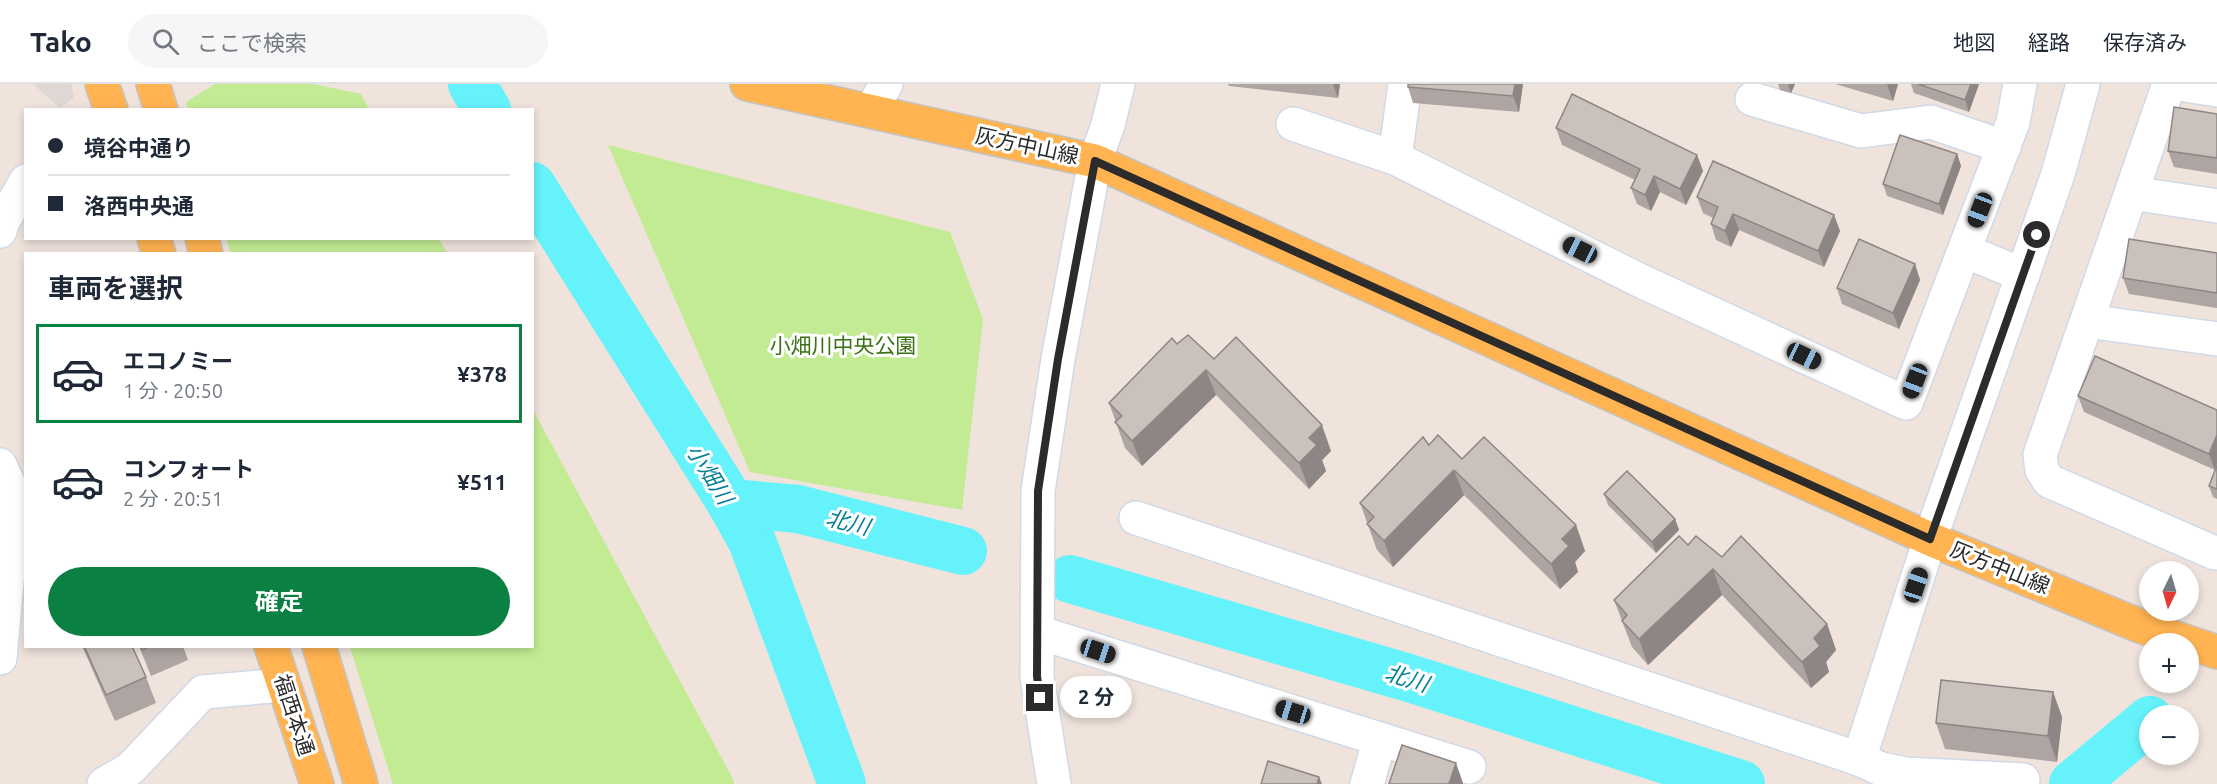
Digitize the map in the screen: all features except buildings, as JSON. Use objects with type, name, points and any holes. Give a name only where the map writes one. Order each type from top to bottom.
[{"type":"main road","points":[[102,84],[110,108]]},
{"type":"main road","points":[[153,84],[160,108]]},
{"type":"main road","name":"灰方中山線","points":[[747,84],[879,98],[1095,161],[1930,539],[2140,626],[2217,652]]},
{"type":"main road","name":"福西本通","points":[[272,648],[317,784]]},
{"type":"main road","name":"福西本通","points":[[320,648],[361,784]]},
{"type":"street","points":[[1054,784],[1037,676],[1038,491],[1058,359],[1095,161],[1108,125],[1118,84]]},
{"type":"street","points":[[1395,158],[1404,84]]},
{"type":"street","points":[[1293,124],[1395,158],[1641,281],[1906,403],[2013,122],[2020,84]]},
{"type":"street","points":[[1859,759],[1930,539],[2058,174],[2083,84]]},
{"type":"street","points":[[2169,84],[2040,455],[2042,470],[2049,481],[2215,553]]},
{"type":"street","points":[[2179,84],[2217,90]]},
{"type":"street","points":[[1752,99],[1861,131],[1931,122],[2004,147]]},
{"type":"street","points":[[0,231],[24,185]]},
{"type":"street","points":[[2132,194],[2217,206]]},
{"type":"street","points":[[1965,251],[2023,275]]},
{"type":"street","points":[[2087,321],[2217,339]]},
{"type":"street","points":[[0,658],[15,498],[11,480]]},
{"type":"street","points":[[1136,518],[1859,759],[1881,769],[1905,774],[2023,780]]},
{"type":"street","points":[[1037,632],[1469,767]]},
{"type":"street","points":[[104,784],[129,770],[203,692],[283,685]]},
{"type":"street","points":[[1367,784],[1380,739]]},
{"type":"green space","points":[[215,84],[313,84],[361,94],[368,108],[188,108],[186,102]]},
{"type":"green space","name":"小畑川中央公園","points":[[608,145],[950,232],[983,319],[962,510],[750,472]]},
{"type":"green space","points":[[226,240],[440,240],[446,252],[231,252]]},
{"type":"green space","points":[[534,412],[734,784],[393,784],[350,648],[534,648]]},
{"type":"shaded area","points":[[33,84],[71,84],[74,98],[60,108]]},
{"type":"waterway","name":"小畑川","points":[[472,84],[486,108]]},
{"type":"waterway","name":"小畑川","points":[[534,189],[731,503],[752,541],[842,784]]},
{"type":"waterway","name":"北川","points":[[731,503],[798,509],[963,551]]},
{"type":"waterway","name":"北川","points":[[1070,579],[1409,678],[1741,784]]},
{"type":"waterway","name":"北川","points":[[2073,784],[2139,729]]},
{"type":"route","points":[[1040,698],[1037,676],[1038,491],[1058,359],[1095,161],[1930,539],[2037,235]]}]
